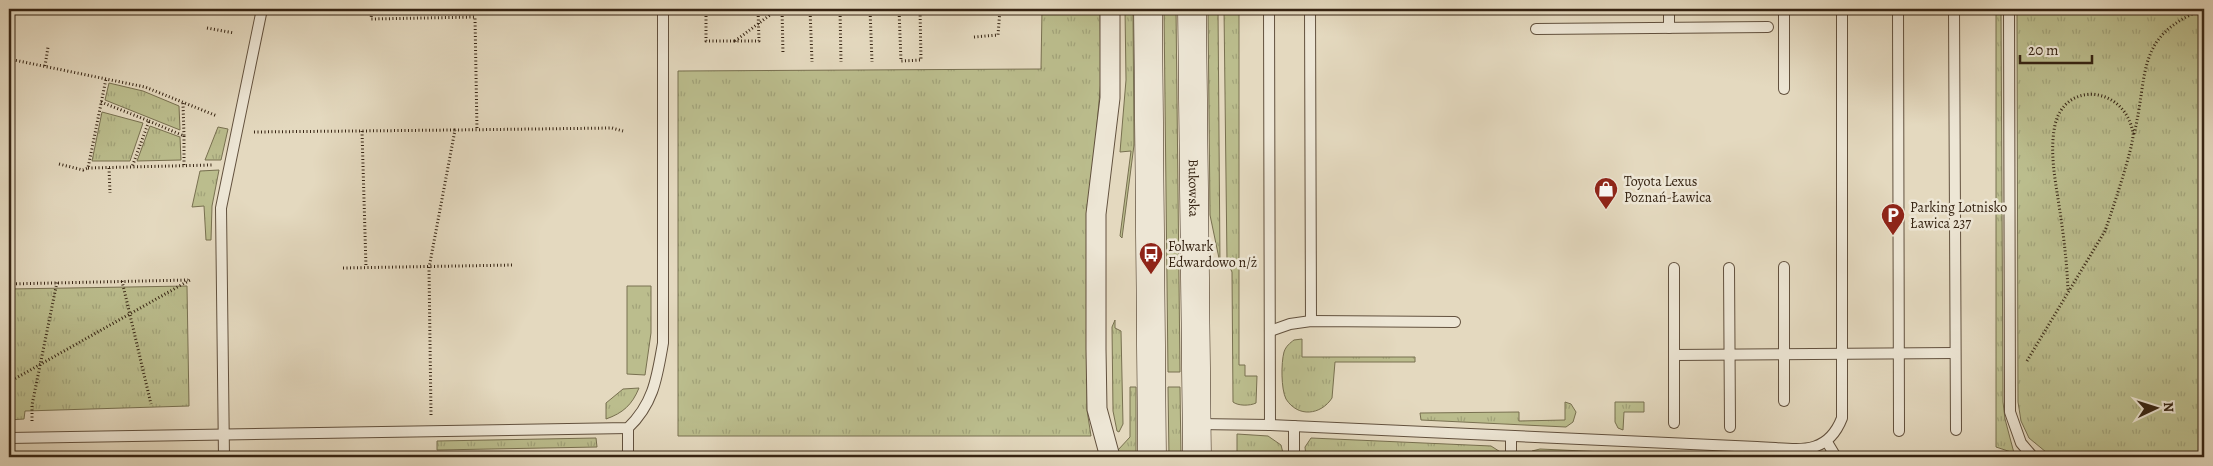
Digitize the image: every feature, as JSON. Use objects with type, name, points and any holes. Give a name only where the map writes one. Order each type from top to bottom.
[{"type":"main road","points":[[1148,9],[1152,457]]},
{"type":"main road","name":"Bukowska","points":[[1192,9],[1197,457]]},
{"type":"street","points":[[1110,9],[1110,98],[1096,214],[1096,349],[1097,410],[1110,457]]},
{"type":"lane","points":[[224,457],[221,208],[262,9]]},
{"type":"lane","points":[[9,438],[628,428],[642,414],[651,396],[663,343],[663,9]]},
{"type":"lane","points":[[1269,9],[1270,424]]},
{"type":"lane","points":[[1310,9],[1311,322]]},
{"type":"lane","points":[[1669,9],[1669,28]]},
{"type":"lane","points":[[1784,9],[1784,89]]},
{"type":"lane","points":[[1196,424],[1270,424],[1511,437],[1757,447],[1807,448],[1818,447],[1827,442],[1835,434],[1842,418],[1842,9]]},
{"type":"lane","points":[[1898,9],[1899,431]]},
{"type":"lane","points":[[1954,9],[1956,430]]},
{"type":"lane","points":[[2009,9],[2010,412],[2021,442],[2033,457]]},
{"type":"lane","points":[[1536,29],[1768,27]]},
{"type":"lane","points":[[1674,268],[1674,423]]},
{"type":"lane","points":[[1729,268],[1730,427]]},
{"type":"lane","points":[[1784,268],[1784,401]]},
{"type":"lane","points":[[1270,331],[1290,324],[1311,322],[1455,322]]},
{"type":"lane","points":[[1674,355],[1955,353]]},
{"type":"lane","points":[[1294,426],[1294,457]]},
{"type":"lane","points":[[628,428],[628,457]]},
{"type":"lane","points":[[1511,437],[1512,457]]},
{"type":"lane","points":[[1827,442],[1836,457]]},
{"type":"path","points":[[372,9],[371,19],[475,17],[477,130]]},
{"type":"path","points":[[706,9],[706,42],[758,41],[758,9]]},
{"type":"path","points":[[734,41],[780,9],[783,54]]},
{"type":"path","points":[[810,9],[812,62]]},
{"type":"path","points":[[840,9],[841,62]]},
{"type":"path","points":[[870,9],[872,62]]},
{"type":"path","points":[[899,9],[901,60],[921,60],[920,9]]},
{"type":"path","points":[[974,38],[998,35],[1000,9]]},
{"type":"path","points":[[2010,386],[2029,358],[2105,231],[2112,213],[2140,112],[2145,64],[2160,37],[2183,17],[2204,9]]},
{"type":"path","points":[[207,28],[234,33]]},
{"type":"path","points":[[45,66],[48,47]]},
{"type":"path","points":[[9,60],[145,87],[217,116]]},
{"type":"path","points":[[88,168],[106,79]]},
{"type":"path","points":[[2068,291],[2067,257],[2052,160],[2055,125],[2061,111],[2074,100],[2089,94],[2104,95],[2116,101],[2125,111],[2134,134]]},
{"type":"path","points":[[101,102],[184,136]]},
{"type":"path","points":[[183,103],[184,166]]},
{"type":"path","points":[[132,167],[149,121]]},
{"type":"path","points":[[236,132],[612,128],[624,131]]},
{"type":"path","points":[[432,431],[429,268],[456,130]]},
{"type":"path","points":[[362,131],[366,267]]},
{"type":"path","points":[[59,164],[83,170],[88,168],[229,164]]},
{"type":"path","points":[[109,168],[110,193]]},
{"type":"path","points":[[343,268],[429,268],[513,265]]},
{"type":"path","points":[[9,284],[190,280],[9,382]]},
{"type":"path","points":[[122,281],[151,404]]},
{"type":"path","points":[[32,437],[32,405],[57,282]]},
{"type":"green space","points":[[1042,9],[1100,9],[1101,80],[1090,201],[1087,410],[1091,436],[678,436],[678,71],[1041,69]]},
{"type":"green space","points":[[1125,9],[1133,9],[1134,145],[1122,238],[1120,236],[1131,151],[1120,152],[1126,80]]},
{"type":"green space","points":[[1164,9],[1176,9],[1180,372],[1168,372]]},
{"type":"green space","points":[[1208,9],[1218,9],[1220,263],[1210,215]]},
{"type":"green space","points":[[1224,9],[1239,9],[1239,365],[1245,365],[1245,376],[1257,376],[1256,403],[1247,405],[1233,402],[1232,272],[1227,261]]},
{"type":"green space","points":[[1996,9],[2001,9],[2003,402],[2005,419],[2014,453],[1996,447]]},
{"type":"green space","points":[[2017,9],[2204,9],[2204,457],[2052,457],[2029,438],[2021,421],[2018,402]]},
{"type":"green space","points":[[109,83],[143,91],[179,106],[180,130],[105,100]]},
{"type":"green space","points":[[102,112],[143,123],[130,161],[92,161]]},
{"type":"green space","points":[[150,126],[180,137],[181,160],[137,161]]},
{"type":"green space","points":[[218,127],[228,129],[221,160],[205,160]]},
{"type":"green space","points":[[219,170],[212,206],[211,240],[206,240],[204,206],[192,207],[200,171]]},
{"type":"green space","points":[[187,286],[189,406],[25,411],[24,419],[9,420],[9,289]]},
{"type":"green space","points":[[627,286],[651,286],[651,333],[645,375],[627,374]]},
{"type":"green space","points":[[1115,320],[1115,328],[1121,331],[1123,424],[1119,432],[1117,431],[1113,411],[1112,327]]},
{"type":"green space","points":[[1302,339],[1302,357],[1415,357],[1415,362],[1335,362],[1332,398],[1327,404],[1316,411],[1303,412],[1291,405],[1286,399],[1282,376],[1283,357],[1286,348],[1294,340]]},
{"type":"green space","points":[[1130,387],[1136,387],[1136,457],[1120,457],[1118,450],[1130,437]]},
{"type":"green space","points":[[1168,387],[1180,387],[1181,457],[1169,457]]},
{"type":"green space","points":[[639,388],[626,408],[606,419],[606,403],[623,389]]},
{"type":"green space","points":[[1565,402],[1571,404],[1576,412],[1573,422],[1566,427],[1421,420],[1420,413],[1519,412],[1519,421],[1565,420]]},
{"type":"green space","points":[[1615,402],[1644,402],[1644,412],[1624,412],[1623,430],[1618,428],[1615,422]]},
{"type":"green space","points":[[1237,434],[1268,436],[1281,445],[1284,457],[1237,457]]},
{"type":"green space","points":[[596,438],[597,447],[437,450],[437,441]]},
{"type":"green space","points":[[1311,438],[1491,446],[1502,453],[1502,457],[1306,457],[1305,447]]},
{"type":"green space","points":[[1540,449],[1713,457],[1529,457],[1532,451]]},
{"type":"place","name":"Toyota Lexus Poznań-Ławica","points":[[1606,210]]},
{"type":"place","name":"Parking Lotnisko Ławica 237","points":[[1893,236]]},
{"type":"place","name":"Folwark Edwardowo n/ż","points":[[1151,275]]}]
